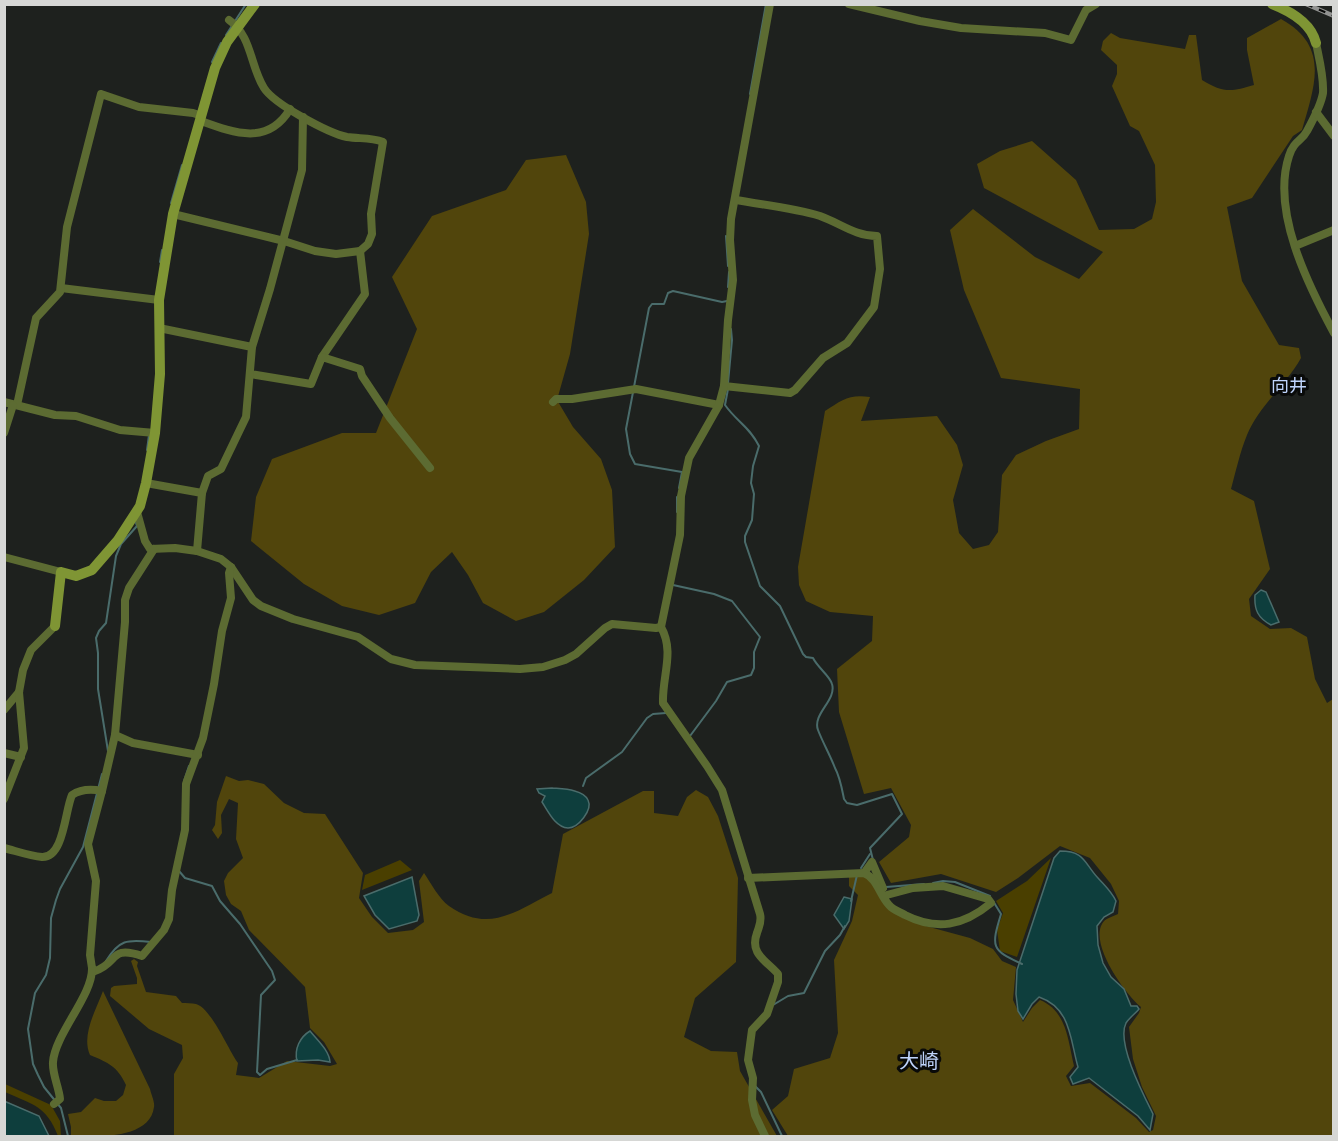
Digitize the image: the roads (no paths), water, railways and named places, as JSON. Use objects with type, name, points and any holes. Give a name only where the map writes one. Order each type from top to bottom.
[{"type":"street","points":[[4,557],[76,576],[92,570],[134,515],[146,483],[160,374],[156,300],[173,214],[199,116],[215,68],[233,23],[255,4]]},
{"type":"street","points":[[765,1137],[754,1115],[753,1084],[748,1060],[750,1036],[755,1026],[767,1014],[778,978],[775,971],[760,958],[755,946],[755,936],[762,922],[722,790],[663,703],[668,659],[666,636],[661,627],[680,536],[681,496],[689,458],[727,386],[728,320],[733,280],[730,231],[770,4]]},
{"type":"street","points":[[849,4],[961,28],[1045,33],[1071,40],[1086,10],[1096,4]]},
{"type":"street","points":[[1272,4],[1300,19],[1313,34],[1316,43],[1323,94],[1306,134],[1296,141],[1287,163],[1286,210],[1295,246],[1319,306],[1334,333]]},
{"type":"street","points":[[173,214],[336,254],[360,252],[368,244],[372,234],[371,214],[383,142],[340,135],[303,117],[274,99],[263,87],[243,32],[233,23]]},
{"type":"street","points":[[4,433],[15,405],[36,318],[58,295],[61,288],[67,227],[101,94],[139,107],[199,116],[231,132],[253,133],[275,127],[283,121],[290,109]]},
{"type":"street","points":[[1316,112],[1334,136]]},
{"type":"street","points":[[197,551],[202,493],[208,476],[221,469],[244,420],[252,347],[284,241],[302,170],[303,117]]},
{"type":"street","points":[[727,386],[790,393],[795,390],[824,358],[847,343],[874,307],[881,261],[877,236],[854,232],[827,219],[807,213],[736,200]]},
{"type":"street","points":[[1295,246],[1334,230]]},
{"type":"street","points":[[250,374],[311,384],[322,357],[363,298],[365,288],[360,252]]},
{"type":"street","points":[[61,288],[156,300]]},
{"type":"street","points":[[159,328],[252,347]]},
{"type":"street","points":[[322,357],[360,369],[362,376],[390,418],[430,468]]},
{"type":"street","points":[[553,402],[556,399],[572,399],[633,389],[719,405]]},
{"type":"street","points":[[4,402],[55,415],[76,416],[120,430],[151,432]]},
{"type":"street","points":[[146,483],[202,493]]},
{"type":"street","points":[[134,515],[150,549],[175,548],[197,551],[221,560],[231,567],[253,600],[261,606],[293,619],[358,637],[391,659],[414,665],[520,669],[543,667],[566,660],[576,654],[604,628],[612,624],[661,627]]},
{"type":"street","points":[[56,1102],[60,1095],[52,1064],[56,1049],[90,980],[92,968],[90,955],[96,881],[88,844],[99,791],[115,735],[125,600],[132,583],[154,550]]},
{"type":"street","points":[[92,968],[95,971],[102,969],[119,953],[128,951],[142,956],[167,924],[183,842],[186,784],[198,755],[214,684],[222,631],[231,602],[229,573],[231,567]]},
{"type":"street","points":[[6,795],[24,748],[19,692],[29,654],[55,626],[61,572]]},
{"type":"street","points":[[4,710],[19,692]]},
{"type":"street","points":[[115,735],[133,743],[198,755]]},
{"type":"street","points":[[4,753],[21,757]]},
{"type":"street","points":[[4,848],[42,857],[52,854],[56,851],[62,835],[72,795],[81,791],[99,791]]},
{"type":"street","points":[[864,873],[872,862],[890,907],[920,922],[945,926],[981,911],[991,903],[988,899],[949,886],[913,888],[886,894]]},
{"type":"street","points":[[748,878],[864,873],[869,875],[886,894]]},
{"type":"water","points":[[1261,590],[1266,592],[1279,622],[1271,625],[1258,613],[1255,595]]},
{"type":"water","points":[[552,788],[577,792],[588,800],[587,813],[576,825],[563,827],[549,814],[542,802],[545,796],[537,789]]},
{"type":"water","points":[[1060,851],[1075,853],[1083,859],[1116,901],[1113,912],[1104,917],[1097,926],[1098,945],[1103,963],[1111,977],[1124,989],[1131,1006],[1137,1006],[1139,1009],[1126,1023],[1125,1043],[1132,1069],[1153,1114],[1150,1130],[1138,1116],[1089,1078],[1073,1084],[1070,1077],[1078,1067],[1071,1035],[1063,1017],[1050,1002],[1039,997],[1023,1019],[1018,1011],[1017,970],[1054,858]]},
{"type":"water","points":[[412,877],[419,915],[417,921],[389,929],[375,915],[364,896]]},
{"type":"water","points":[[844,897],[852,899],[849,921],[844,929],[834,915]]},
{"type":"water","points":[[310,1031],[325,1049],[330,1062],[297,1061],[296,1052],[299,1044]]},
{"type":"water","points":[[4,1101],[39,1116],[49,1136],[5,1136]]},
{"type":"waterway","points":[[226,35],[246,4]]},
{"type":"waterway","points":[[750,94],[766,4]]},
{"type":"waterway","points":[[212,62],[221,43]]},
{"type":"waterway","points":[[171,203],[182,165]]},
{"type":"waterway","points":[[726,236],[728,266]]},
{"type":"waterway","points":[[160,262],[162,250]]},
{"type":"waterway","points":[[728,287],[729,272]]},
{"type":"waterway","points":[[679,488],[682,472],[635,464],[630,454],[626,429],[649,308],[652,304],[664,304],[668,293],[673,291],[722,302],[727,301]]},
{"type":"waterway","points":[[728,383],[731,329]]},
{"type":"waterway","points":[[728,389],[725,405],[759,446],[751,483],[754,494],[752,520],[745,536],[745,542],[760,586],[780,606],[803,654],[813,658],[832,684],[831,696],[817,724],[841,783],[844,799],[847,803],[857,805],[892,794],[902,814],[870,848],[873,860]]},
{"type":"waterway","points":[[147,450],[149,435]]},
{"type":"waterway","points":[[677,497],[677,512]]},
{"type":"waterway","points":[[108,751],[98,689],[96,638],[106,623],[116,556],[121,544],[137,526],[136,523]]},
{"type":"waterway","points":[[673,585],[714,594],[732,601],[760,637],[754,652],[754,668],[751,675],[727,682],[690,736]]},
{"type":"waterway","points":[[583,786],[586,778],[622,752],[647,718],[653,714],[666,713]]},
{"type":"waterway","points":[[184,781],[189,766]]},
{"type":"waterway","points":[[68,1136],[61,1108],[44,1087],[33,1064],[28,1029],[35,993],[46,975],[50,958],[51,918],[56,900],[83,847],[102,774]]},
{"type":"waterway","points":[[861,868],[870,854]]},
{"type":"waterway","points":[[179,871],[185,878],[212,886],[220,901],[240,924],[272,971],[275,980],[261,995],[257,1072],[260,1075],[267,1069],[297,1060]]},
{"type":"waterway","points":[[851,901],[857,875]]},
{"type":"waterway","points":[[933,883],[955,882],[990,896]]},
{"type":"waterway","points":[[886,887],[924,884]]},
{"type":"waterway","points":[[993,901],[1001,914],[996,934],[996,946],[1004,955],[1022,964]]},
{"type":"waterway","points":[[773,1005],[788,996],[804,993],[825,951],[845,926]]},
{"type":"waterway","points":[[106,961],[124,942],[151,942]]},
{"type":"waterway","points":[[755,1086],[761,1092],[782,1136]]},
{"type":"railway","points":[[1306,4],[1334,16]]},
{"type":"district","name":"向井","points":[[1289,386]]},
{"type":"district","name":"大崎","points":[[919,1061]]}]
